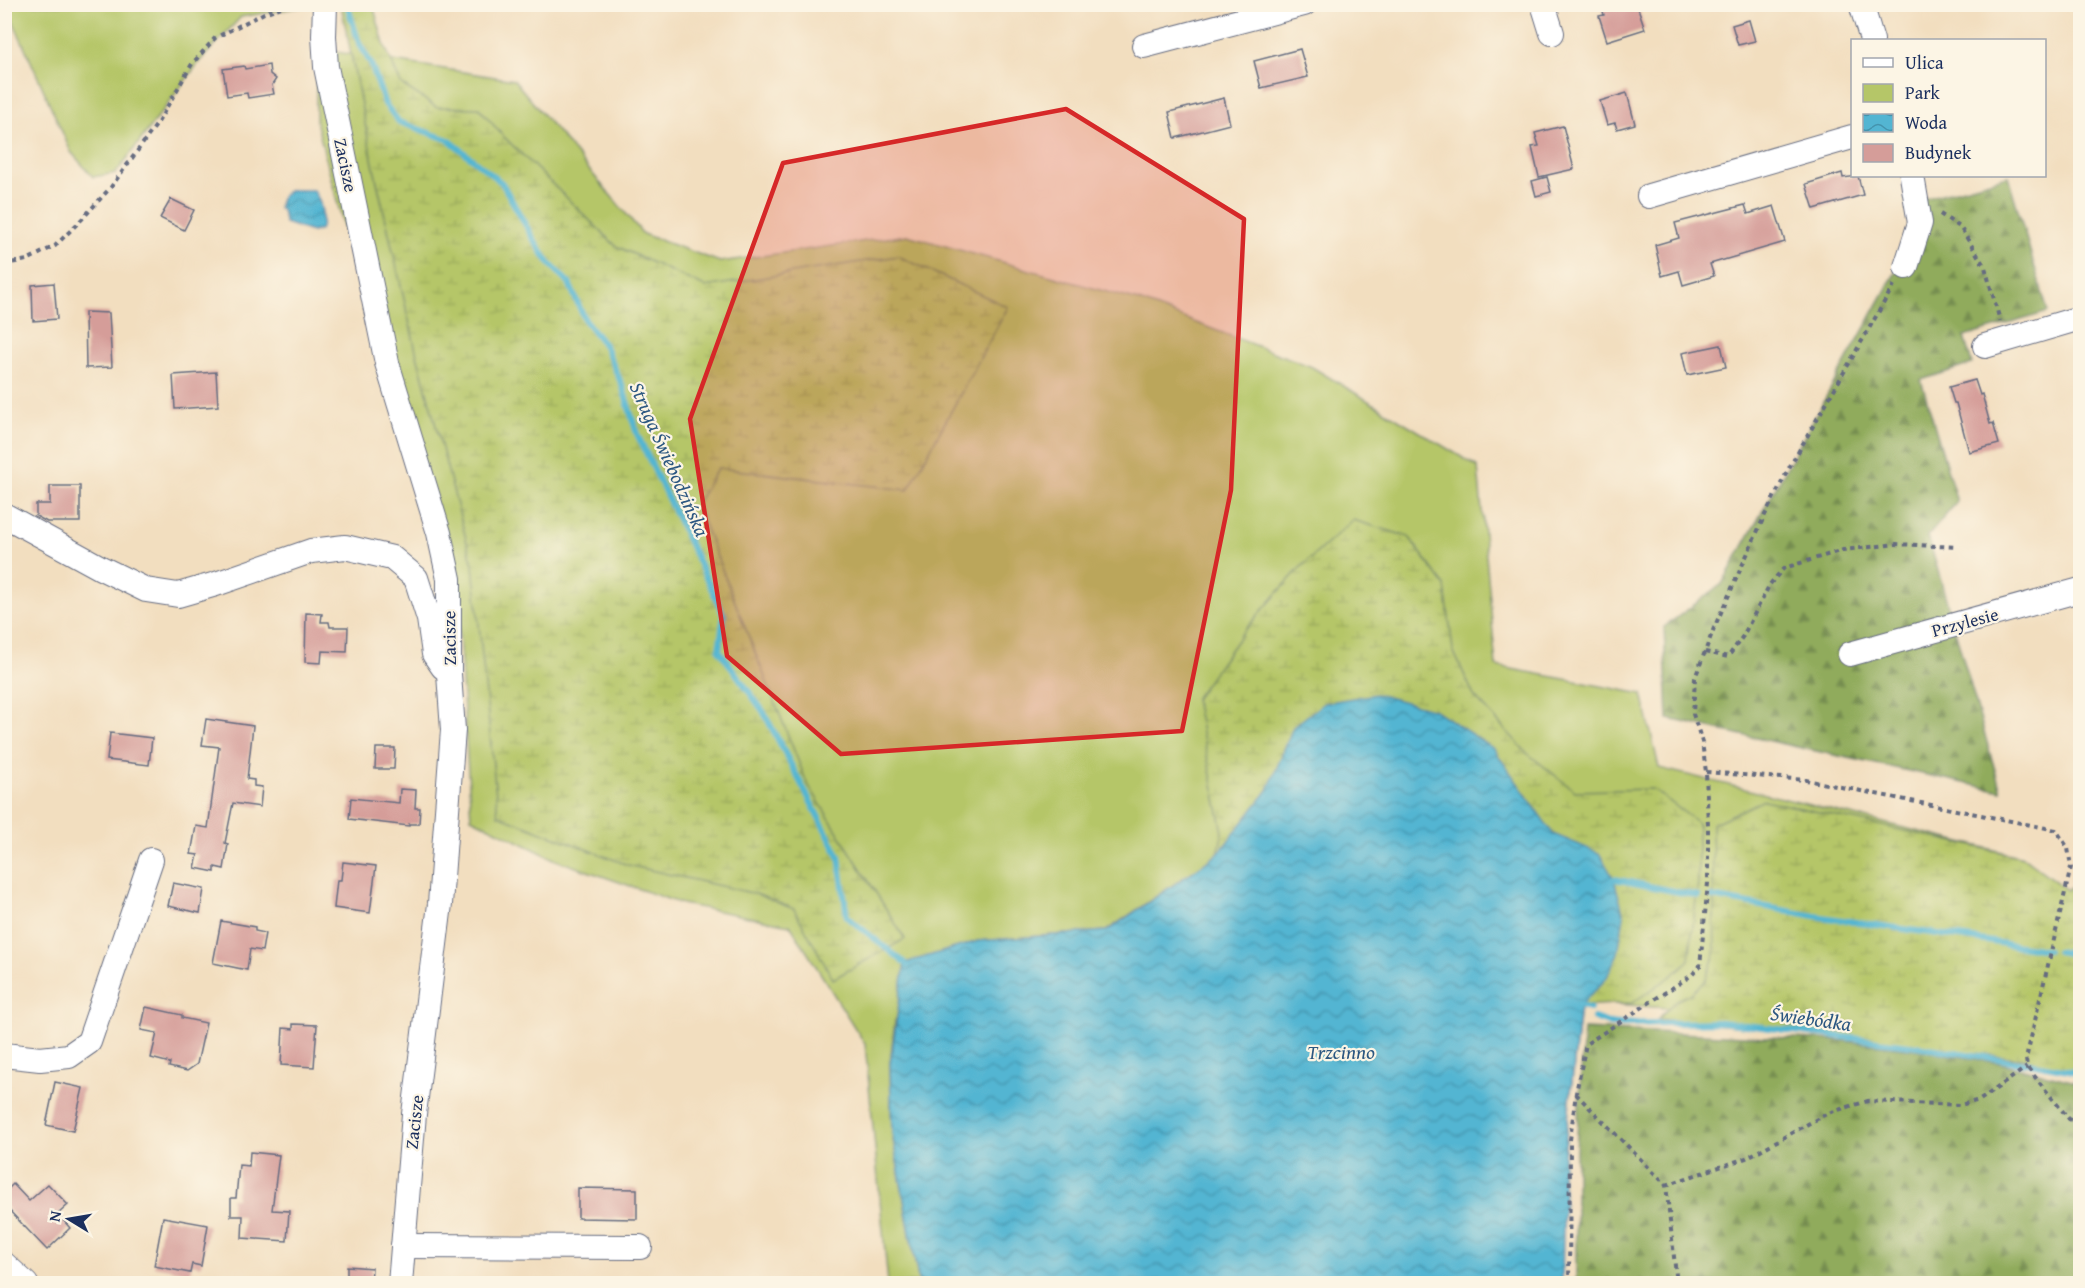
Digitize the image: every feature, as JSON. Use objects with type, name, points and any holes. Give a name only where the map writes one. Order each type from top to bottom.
[{"type":"street","name":"Zacisze","points":[[325,4],[326,67],[387,363],[439,533],[449,579],[449,674],[453,730],[440,904],[414,1114],[400,1284]]},
{"type":"street","points":[[1144,45],[1304,4]]},
{"type":"street","points":[[1544,4],[1552,33]]},
{"type":"street","points":[[1860,4],[1872,39]]},
{"type":"street","points":[[1648,196],[1851,137]]},
{"type":"street","points":[[1906,267],[1920,223],[1915,187]]},
{"type":"street","points":[[1995,342],[2080,318]]},
{"type":"street","points":[[4,515],[146,590],[178,595],[311,551],[345,547],[392,558],[416,578],[429,619],[434,654],[449,674]]},
{"type":"street","name":"Przylesie","points":[[1850,654],[2080,590]]},
{"type":"street","points":[[4,1055],[40,1059],[69,1056],[89,1042],[151,860]]},
{"type":"street","points":[[403,1246],[639,1247]]},
{"type":"street","points":[[4,1264],[26,1284]]},
{"type":"path","points":[[4,264],[27,260],[55,246],[83,218],[111,187],[157,124],[192,64],[215,38],[256,16],[290,4]]},
{"type":"path","points":[[1915,187],[1960,227],[1985,267],[1995,342]]},
{"type":"path","points":[[1569,1284],[1570,1140],[1576,1093],[1586,1044],[1692,975],[1700,966],[1708,883],[1706,772],[1702,742],[1693,714],[1695,678],[1714,628],[1764,517],[1869,327],[1906,267]]},
{"type":"path","points":[[1705,652],[1728,657],[1743,636],[1770,585],[1784,568],[1843,550],[1896,544],[1957,546]]},
{"type":"path","points":[[1706,772],[1806,780],[2056,830],[2068,848],[2072,867],[2026,1059],[2027,1067],[2069,1119],[2080,1123]]},
{"type":"path","points":[[1666,1185],[1746,1158],[1828,1113],[1868,1101],[1960,1105],[1980,1100],[2027,1067]]},
{"type":"path","points":[[1576,1093],[1666,1185],[1677,1284]]},
{"type":"highlighted area","points":[[1066,109],[1244,219],[1231,490],[1182,731],[841,754],[727,656],[690,419],[783,163]]},
{"type":"green space","points":[[6,5],[314,5],[241,17],[200,61],[116,173],[93,177],[71,152]]},
{"type":"green space","points":[[341,5],[373,5],[384,44],[401,84],[436,107],[479,108],[503,136],[616,246],[705,287],[898,256],[1008,307],[908,490],[718,468],[696,504],[807,783],[905,939],[833,979],[794,909],[756,894],[628,865],[498,815],[473,565],[416,351],[375,173]]},
{"type":"green space","points":[[336,52],[514,80],[643,234],[720,262],[907,235],[1139,301],[1312,367],[1478,467],[1496,666],[1642,694],[1659,768],[2023,857],[2064,892],[1731,1013],[1603,1003],[1218,854],[1106,931],[978,941],[895,1020],[890,1064],[892,1133],[919,1283],[888,1283],[865,1044],[790,925],[682,904],[556,860],[471,818],[455,571],[355,270],[316,121],[316,53]]},
{"type":"green space","points":[[2008,177],[2048,312],[1964,337],[1972,364],[1921,380],[1957,502],[1928,536],[2001,791],[1668,719],[1664,627],[1722,584],[1910,246],[1912,202]]},
{"type":"green space","name":"Trzcinno","points":[[1353,520],[1409,537],[1445,586],[1453,650],[1474,696],[1527,753],[1575,791],[1653,789],[1698,823],[1698,882],[1689,960],[1673,975],[1632,1003],[1580,1006],[1562,1175],[919,1283],[892,1133],[890,1064],[905,963],[978,941],[1106,931],[1218,854],[1223,832],[1195,699],[1243,632],[1299,569]]},
{"type":"green space","points":[[1764,800],[2023,857],[2067,890],[2080,883],[2080,1069],[2070,1070],[2026,1059],[1779,1030],[1658,1019],[1675,1001],[1690,994],[1705,981],[1715,954],[1712,824]]},
{"type":"green space","points":[[1584,1029],[1836,1040],[1915,1049],[2000,1063],[2080,1083],[2080,1283],[1576,1283],[1576,1150]]},
{"type":"water","points":[[290,190],[313,190],[321,209],[320,230],[312,232],[285,223],[279,205],[283,195]]},
{"type":"water","name":"Trzcinno","points":[[1376,694],[1435,710],[1494,749],[1553,834],[1599,853],[1614,879],[1624,916],[1618,953],[1606,979],[1580,1006],[1562,1175],[1564,1192],[1562,1283],[919,1283],[892,1133],[890,1064],[905,963],[978,941],[1107,931],[1218,854],[1268,790],[1293,727],[1324,703]]},
{"type":"building","points":[[1601,4],[1622,4],[1623,9],[1637,5],[1645,29],[1607,41],[1599,16],[1604,15]]},
{"type":"building","points":[[1749,20],[1755,41],[1738,45],[1732,25]]},
{"type":"building","points":[[1300,49],[1308,77],[1261,88],[1254,61]]},
{"type":"building","points":[[269,65],[270,74],[276,79],[272,85],[274,94],[248,98],[247,93],[227,96],[223,69],[244,66],[245,69]]},
{"type":"building","points":[[1627,93],[1635,124],[1617,129],[1615,123],[1607,125],[1600,101]]},
{"type":"building","points":[[1224,98],[1230,124],[1175,138],[1169,112]]},
{"type":"building","points":[[1563,126],[1574,169],[1539,177],[1532,147],[1539,146],[1535,133]]},
{"type":"building","points":[[1842,173],[1843,178],[1858,177],[1863,195],[1814,209],[1806,184]]},
{"type":"building","points":[[1547,177],[1551,192],[1536,196],[1532,181]]},
{"type":"building","points":[[171,199],[194,210],[184,230],[160,218]]},
{"type":"building","points":[[1745,205],[1748,214],[1774,206],[1785,242],[1710,264],[1714,276],[1683,285],[1679,271],[1662,276],[1655,245],[1679,238],[1675,223]]},
{"type":"building","points":[[54,283],[57,319],[33,321],[32,285]]},
{"type":"building","points":[[85,312],[109,313],[112,367],[86,368]]},
{"type":"building","points":[[1721,345],[1726,367],[1687,375],[1682,353]]},
{"type":"building","points":[[216,372],[218,406],[175,409],[173,375]]},
{"type":"building","points":[[1975,380],[1999,444],[1969,452],[1956,403],[1954,403],[1949,387]]},
{"type":"building","points":[[50,486],[80,486],[80,522],[47,522],[36,516],[36,504],[50,504]]},
{"type":"building","points":[[306,613],[322,614],[321,622],[329,622],[330,627],[348,627],[347,652],[322,651],[321,663],[305,662]]},
{"type":"building","points":[[206,719],[253,726],[247,779],[254,780],[254,786],[262,787],[260,807],[233,803],[225,843],[228,844],[224,869],[215,867],[215,872],[195,868],[198,855],[191,854],[196,826],[208,828],[219,747],[202,745]]},
{"type":"building","points":[[110,733],[152,738],[149,765],[107,760]]},
{"type":"building","points":[[376,748],[395,748],[394,769],[375,769]]},
{"type":"building","points":[[400,789],[416,790],[415,808],[420,808],[419,824],[409,824],[409,826],[349,819],[351,798],[399,803]]},
{"type":"building","points":[[343,862],[376,866],[370,913],[334,908],[337,880],[341,880]]},
{"type":"building","points":[[173,883],[204,889],[200,913],[168,906]]},
{"type":"building","points":[[221,921],[255,927],[255,931],[265,933],[262,951],[250,949],[247,970],[213,963]]},
{"type":"building","points":[[146,1007],[206,1023],[197,1064],[187,1071],[169,1067],[170,1063],[151,1058],[157,1033],[141,1030]]},
{"type":"building","points":[[293,1024],[317,1025],[314,1067],[281,1065],[283,1028],[293,1029]]},
{"type":"building","points":[[55,1082],[83,1088],[73,1131],[46,1125]]},
{"type":"building","points":[[250,1152],[279,1155],[272,1210],[289,1211],[287,1241],[242,1238],[243,1216],[231,1216],[231,1198],[236,1198],[239,1165],[249,1166]]},
{"type":"building","points":[[13,1184],[29,1201],[48,1184],[68,1205],[58,1214],[70,1228],[47,1250],[4,1205],[4,1193]]},
{"type":"building","points":[[578,1188],[637,1189],[637,1219],[578,1218]]},
{"type":"building","points":[[163,1217],[208,1225],[201,1266],[192,1264],[190,1273],[154,1266]]},
{"type":"building","points":[[347,1266],[372,1268],[371,1284],[347,1284]]},
{"type":"waterway","name":"Struga Świebodzińska","points":[[347,4],[359,43],[371,64],[385,104],[399,122],[449,140],[502,183],[549,263],[569,283],[585,320],[605,346],[622,385],[637,434],[724,615],[719,650],[763,711],[839,856],[847,917],[905,963]]},
{"type":"waterway","points":[[1614,879],[1698,896]]},
{"type":"waterway","points":[[1712,897],[1815,916],[2047,950]]},
{"type":"waterway","points":[[2057,951],[2080,955]]},
{"type":"waterway","name":"Świebódka","points":[[1580,1005],[1590,1009]]},
{"type":"waterway","name":"Świebódka","points":[[1594,1018],[1611,1024],[1721,1022],[1910,1045],[2024,1063]]},
{"type":"waterway","name":"Świebódka","points":[[2029,1063],[2080,1072]]}]
